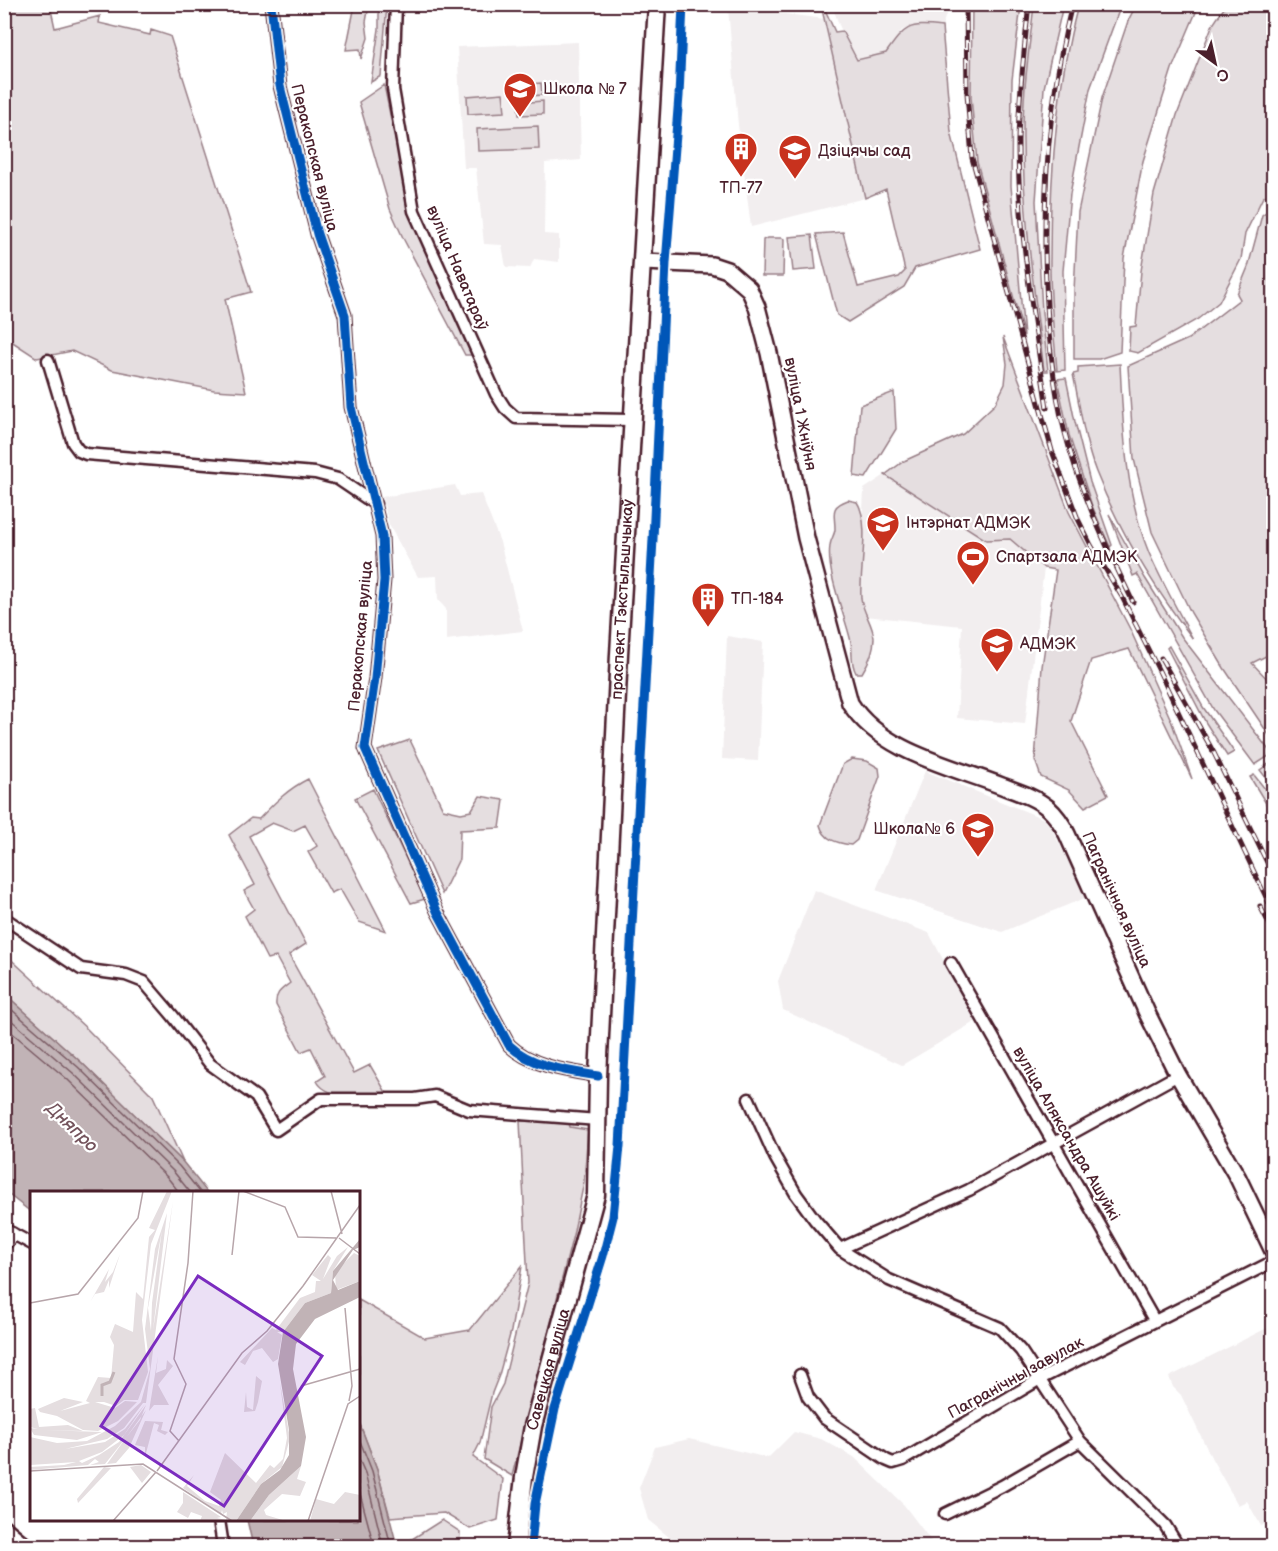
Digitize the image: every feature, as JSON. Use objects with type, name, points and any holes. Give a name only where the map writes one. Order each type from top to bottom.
[{"type":"main road","name":"праспект Тэкстыльшчыкаў","points":[[596,1195],[598,1076],[632,420],[657,4]]},
{"type":"main road","name":"вуліца 1 Жніўня","points":[[643,262],[712,265],[727,270],[749,289],[757,307],[769,353],[806,538],[838,659]]},
{"type":"main road","name":"Пагранічная вуліца","points":[[838,659],[850,703],[873,730],[912,752],[1035,799],[1058,818],[1178,1075],[1238,1178],[1274,1253]]},
{"type":"main road","name":"Савецкая вуліца","points":[[516,1546],[524,1477],[534,1426],[596,1195]]},
{"type":"street","name":"Перакопская вуліца","points":[[271,4],[274,45],[285,108],[317,234],[345,315],[351,407],[382,536],[384,580],[375,678],[365,748],[437,911],[509,1045],[521,1056],[537,1063],[598,1076]]},
{"type":"street","name":"вуліца Наватараў","points":[[396,4],[393,89],[414,211],[496,394],[505,408],[516,418],[632,420]]},
{"type":"street","points":[[48,360],[73,444],[79,451],[86,454],[315,473],[338,479],[375,504]]},
{"type":"street","points":[[4,918],[81,969],[126,975],[144,982],[210,1064],[256,1097],[276,1130],[321,1099],[415,1099],[435,1096],[469,1110],[598,1120]]},
{"type":"street","name":"вуліца Аляксандра Ашуйкі","points":[[951,963],[1154,1320]]},
{"type":"street","points":[[840,1250],[969,1190],[1178,1075]]},
{"type":"street","points":[[749,1099],[775,1157],[796,1194],[840,1250],[889,1280],[1000,1328],[1021,1351],[1080,1441],[1165,1525],[1178,1546]]},
{"type":"street","points":[[7,1236],[30,1243]]},
{"type":"street","name":"Пагранічны завулак","points":[[800,1375],[808,1397],[824,1418],[886,1460],[893,1462],[903,1460],[1040,1379],[1274,1261]]},
{"type":"street","points":[[945,1514],[1002,1486],[1080,1441]]},
{"type":"street","points":[[219,1521],[223,1546]]},
{"type":"street","points":[[4,1525],[29,1546]]},
{"type":"shaded area","points":[[4,5],[50,5],[55,28],[100,16],[99,23],[150,35],[151,30],[170,36],[251,292],[225,299],[246,392],[214,390],[112,370],[72,351],[37,358],[5,337]]},
{"type":"shaded area","points":[[355,5],[369,5],[366,22],[368,38],[361,59],[360,49],[346,50]]},
{"type":"shaded area","points":[[379,5],[387,5],[381,76],[371,82],[379,29]]},
{"type":"shaded area","points":[[821,5],[835,32],[842,31],[857,60],[886,53],[908,28],[914,26],[942,27],[951,132],[980,249],[915,268],[904,287],[848,322],[837,315],[816,234],[843,232],[858,287],[899,277],[905,271],[886,189],[865,198]]},
{"type":"shaded area","points":[[832,5],[949,5],[942,27],[921,25],[902,30],[886,53],[856,60]]},
{"type":"shaded area","points":[[972,5],[1021,5],[1012,80],[1011,186],[1024,336],[977,162],[971,97]]},
{"type":"shaded area","points":[[1034,5],[1063,5],[1044,88],[1036,201],[1042,312],[1048,371],[1044,371],[1033,285],[1024,171],[1023,125],[1026,73]]},
{"type":"shaded area","points":[[1078,5],[1121,5],[1090,89],[1070,194],[1063,271],[1065,370],[1057,371],[1050,271],[1053,162],[1059,98]]},
{"type":"shaded area","points":[[1136,5],[1199,5],[1172,69],[1143,161],[1124,258],[1120,352],[1099,359],[1074,359],[1074,291],[1078,212],[1102,98],[1128,21]]},
{"type":"shaded area","points":[[1226,5],[1273,5],[1273,192],[1263,197],[1245,234],[1241,259],[1219,302],[1198,319],[1138,353],[1129,351],[1130,327],[1136,326],[1141,271],[1154,194],[1177,115],[1212,26]]},
{"type":"shaded area","points":[[728,7],[825,19],[865,198],[751,227],[738,125]]},
{"type":"shaded area","name":"Школа № 7","points":[[578,42],[581,160],[545,163],[544,234],[559,235],[559,262],[534,259],[530,268],[506,267],[502,245],[484,244],[476,168],[464,168],[457,47]]},
{"type":"shaded area","points":[[541,83],[542,95],[517,97],[516,85]]},
{"type":"shaded area","points":[[384,85],[409,207],[418,234],[474,355],[465,355],[390,209],[359,102]]},
{"type":"shaded area","points":[[503,93],[505,112],[468,114],[467,96]]},
{"type":"shaded area","points":[[543,101],[543,114],[519,115],[518,103]]},
{"type":"shaded area","points":[[538,126],[539,149],[478,151],[477,129]]},
{"type":"shaded area","points":[[1273,207],[1274,652],[1252,663],[1273,685],[1273,741],[1224,668],[1191,613],[1152,532],[1134,459],[1128,366],[1188,339],[1240,299],[1237,294],[1248,267],[1262,215]]},
{"type":"shaded area","points":[[812,235],[816,269],[793,271],[789,237]]},
{"type":"shaded area","points":[[767,238],[784,239],[783,276],[762,276],[763,240]]},
{"type":"shaded area","points":[[1003,337],[1069,512],[1130,629],[1171,720],[1192,779],[1129,649],[1091,660],[1071,721],[1108,795],[1085,807],[1069,790],[1041,777],[1035,760],[1042,667],[1056,570],[1044,568],[1010,539],[986,540],[885,475],[904,461],[963,434],[995,404],[1005,384],[1007,364]]},
{"type":"shaded area","points":[[1120,364],[1122,412],[1130,484],[1141,531],[1149,553],[1193,639],[1165,600],[1127,537],[1105,494],[1088,448],[1073,374],[1078,373],[1078,367]]},
{"type":"shaded area","points":[[1066,378],[1090,482],[1112,545],[1110,547],[1092,506],[1069,435],[1057,379]]},
{"type":"shaded area","points":[[894,392],[896,429],[866,478],[854,476],[860,405]]},
{"type":"shaded area","points":[[885,475],[986,540],[1010,539],[1044,568],[1025,724],[957,718],[962,626],[865,616],[860,575],[864,489]]},
{"type":"shaded area","points":[[455,485],[460,496],[481,494],[500,542],[523,631],[446,640],[446,609],[438,600],[437,576],[418,577],[389,525],[382,497]]},
{"type":"shaded area","points":[[848,500],[857,502],[861,511],[864,548],[861,598],[874,638],[871,656],[862,673],[856,673],[853,665],[851,642],[833,581],[830,557],[830,544],[835,531],[834,511],[838,505]]},
{"type":"shaded area","points":[[1109,514],[1182,637],[1272,754],[1255,765],[1214,710],[1137,574],[1133,576]]},
{"type":"shaded area","points":[[727,636],[763,642],[758,761],[722,759]]},
{"type":"shaded area","points":[[1169,646],[1203,707],[1234,752],[1227,756],[1206,723],[1167,648]]},
{"type":"shaded area","points":[[410,740],[443,809],[461,813],[471,811],[480,796],[504,800],[500,828],[460,830],[459,859],[442,894],[378,751]]},
{"type":"shaded area","points":[[852,759],[867,761],[879,768],[880,776],[857,840],[851,845],[836,842],[828,837],[820,825],[843,764]]},
{"type":"shaded area","points":[[1273,761],[1273,787],[1260,770]]},
{"type":"shaded area","name":"Школа№ 6","points":[[925,771],[1042,818],[1050,826],[1087,897],[1002,932],[876,890]]},
{"type":"shaded area","points":[[1254,775],[1273,799],[1273,815],[1250,777]]},
{"type":"shaded area","points":[[308,779],[386,931],[359,922],[340,889],[331,893],[308,852],[317,846],[305,825],[293,831],[272,823],[249,836],[306,944],[289,955],[354,1073],[370,1065],[387,1094],[338,1094],[322,1087],[317,1081],[325,1076],[311,1048],[301,1052],[276,1005],[281,990],[290,983],[276,957],[267,959],[245,916],[254,909],[244,891],[255,885],[229,835],[251,818],[259,819],[294,787]]},
{"type":"shaded area","points":[[373,789],[425,899],[411,903],[355,798]]},
{"type":"shaded area","points":[[814,890],[929,933],[976,1021],[902,1065],[783,1010],[778,981]]},
{"type":"shaded area","points":[[4,953],[87,1029],[153,1096],[183,1162],[82,1063],[5,994]]},
{"type":"shaded area","points":[[520,1121],[569,1123],[570,1127],[588,1130],[584,1182],[574,1231],[512,1476],[484,1459],[491,1407],[503,1384],[528,1283]]},
{"type":"shaded area","points":[[522,1266],[511,1331],[480,1443],[473,1457],[503,1479],[498,1520],[470,1529],[444,1513],[390,1517],[377,1469],[360,1425],[360,1301],[425,1338],[470,1330]]},
{"type":"shaded area","points":[[1273,1325],[1273,1521],[1261,1526],[1247,1501],[1238,1505],[1212,1459],[1181,1395],[1173,1387],[1169,1377]]},
{"type":"shaded area","points":[[794,1432],[821,1439],[854,1457],[904,1505],[935,1546],[697,1546],[674,1541],[648,1520],[639,1488],[655,1447],[689,1439],[768,1458]]},
{"type":"shaded area","points":[[442,1520],[460,1532],[459,1546],[401,1546]]},
{"type":"water","name":"Дняпро","points":[[5,994],[82,1063],[183,1162],[206,1191],[30,1191],[30,1211],[5,1192]]},
{"type":"water","points":[[360,1425],[377,1469],[397,1546],[253,1546],[247,1521],[360,1521]]},
{"type":"railway","points":[[966,4],[967,93],[972,158],[1052,451],[1078,519],[1122,597],[1159,671],[1274,914]]},
{"type":"railway","points":[[1029,4],[1019,107],[1019,174],[1028,275],[1047,408]]},
{"type":"railway","points":[[1072,4],[1058,73],[1046,178],[1045,249],[1051,357],[1060,411],[1077,473],[1103,538],[1133,602]]},
{"type":"railway","points":[[1161,658],[1214,753],[1274,877]]},
{"type":"railway","points":[[1260,906],[1274,933]]},
{"type":"cycle path","points":[[271,4],[280,86],[317,234],[345,315],[351,407],[382,536],[384,580],[375,678],[365,748],[437,911],[509,1045],[539,1063],[598,1076]]},
{"type":"cycle path","points":[[531,1546],[535,1504],[555,1409],[613,1217],[620,1146],[666,263],[679,96],[683,4]]},
{"type":"place","name":"Школа № 7","points":[[520,118]]},
{"type":"place","name":"ТП-77","points":[[741,178]]},
{"type":"place","name":"Дзіцячы сад","points":[[795,180]]},
{"type":"place","name":"Інтэрнат АДМЭК","points":[[883,552]]},
{"type":"place","name":"Спартзала АДМЭК","points":[[973,586]]},
{"type":"place","name":"ТП-184","points":[[708,628]]},
{"type":"place","name":"АДМЭК","points":[[997,673]]},
{"type":"place","name":"Школа№ 6","points":[[978,858]]}]
